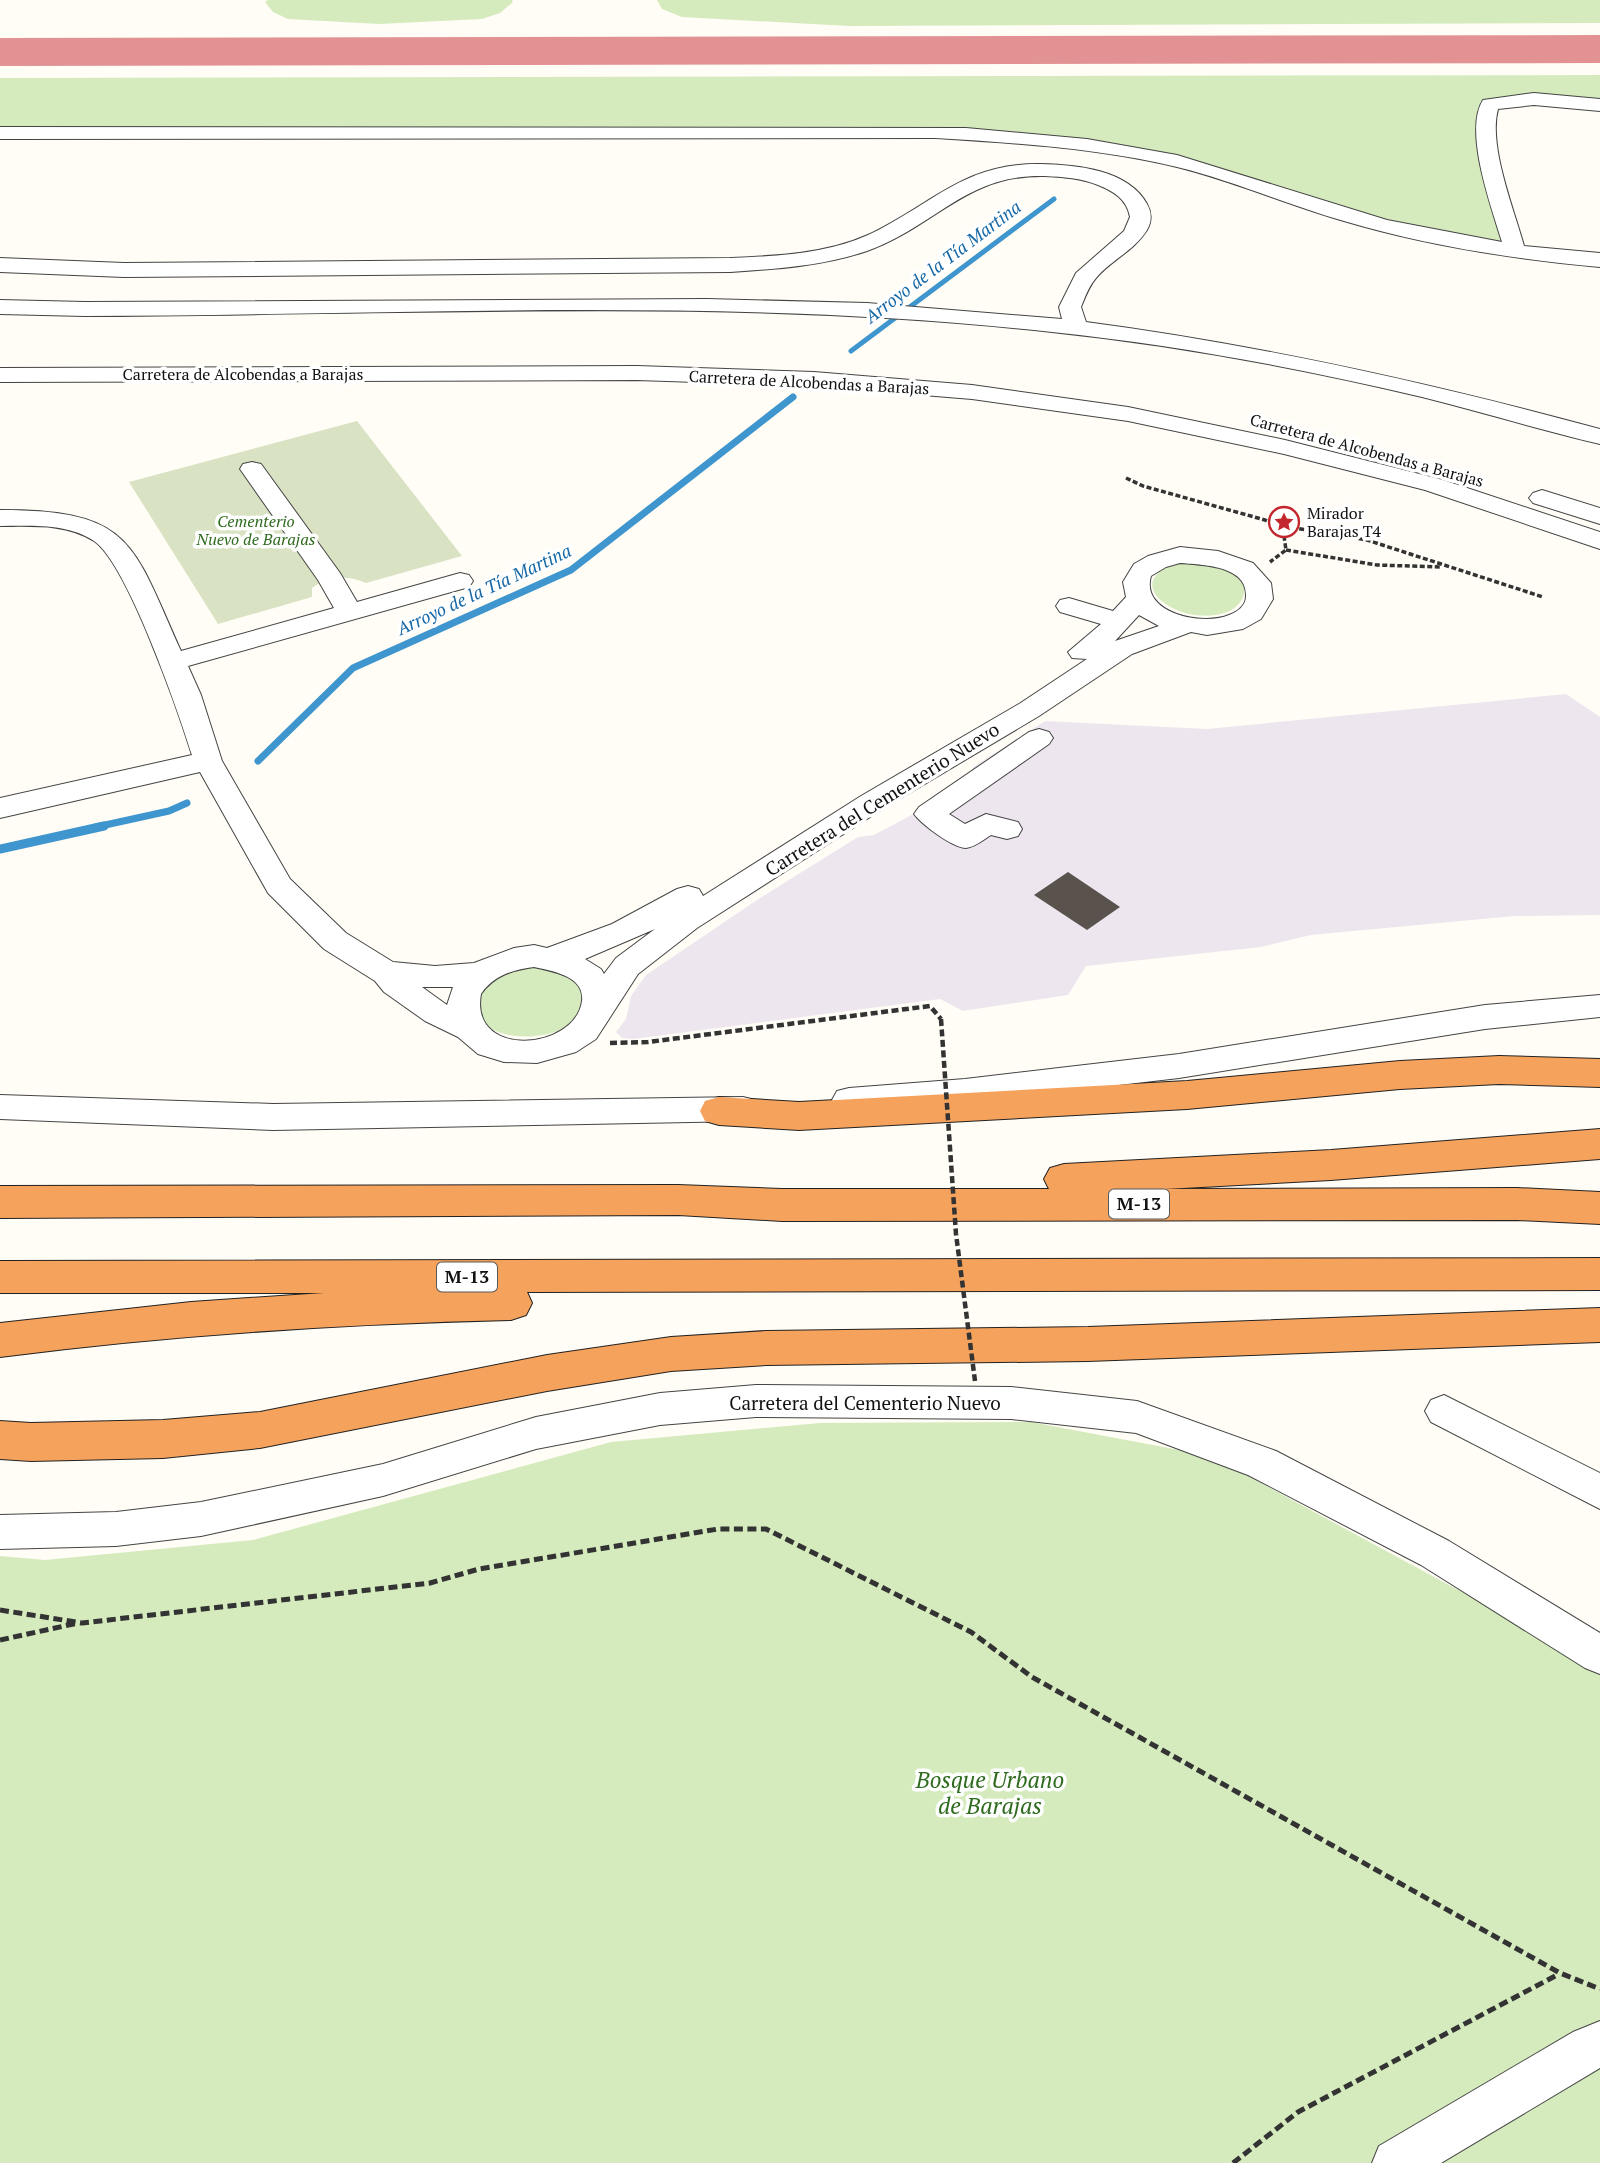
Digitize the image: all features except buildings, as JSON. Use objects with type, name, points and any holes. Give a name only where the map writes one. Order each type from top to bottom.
[{"type":"highway","points":[[719,1111],[799,1116],[1187,1095],[1399,1075],[1499,1070],[1600,1073]]},
{"type":"highway","points":[[678,1199],[784,1187],[1119,1177],[1332,1165],[1600,1144]]},
{"type":"highway","name":"M-13","points":[[0,1202],[678,1199],[782,1205],[1475,1204],[1600,1208]]},
{"type":"highway","name":"M-13","points":[[0,1277],[1600,1274]]},
{"type":"highway","points":[[0,1340],[73,1330],[271,1313],[472,1303],[822,1297],[934,1277]]},
{"type":"highway","points":[[0,1440],[163,1440],[260,1430],[547,1373],[671,1354],[766,1348],[1128,1343],[1600,1325]]},
{"type":"street","points":[[1515,251],[1484,127],[1485,112],[1490,104],[1516,99],[1600,105]]},
{"type":"street","points":[[0,133],[935,132],[1014,136],[1105,147],[1180,162],[1352,217],[1463,244],[1600,260]]},
{"type":"street","points":[[0,265],[124,270],[772,263],[821,256],[883,238],[981,179],[1005,171],[1037,169],[1091,175],[1130,194],[1138,208],[1140,222],[1130,237],[1084,277],[1080,313]]},
{"type":"street","points":[[0,307],[687,306],[864,310],[1015,321],[1080,313],[1132,334],[1356,373],[1504,409],[1600,436]]},
{"type":"street","name":"Carretera de Alcobendas a Barajas","points":[[0,357],[636,356],[824,360],[980,374],[1136,396],[1291,428],[1440,467],[1600,516]]},
{"type":"street","name":"Carretera de Alcobendas a Barajas","points":[[0,374],[637,373],[814,379],[972,392],[1128,414],[1285,447],[1434,485],[1600,541]]},
{"type":"street","points":[[252,469],[331,579],[349,611]]},
{"type":"street","points":[[0,518],[65,522],[105,536],[127,561],[187,695],[208,761],[279,886],[335,941],[386,973],[395,984],[436,1013],[468,1028]]},
{"type":"street","points":[[1069,606],[1130,610],[1150,610],[1166,620],[1186,625],[1227,625],[1244,619],[1256,610],[1261,599],[1260,587],[1252,575],[1239,565],[1201,555],[1162,559],[1147,566],[1138,576],[1130,610]]},
{"type":"street","points":[[173,662],[460,581]]},
{"type":"street","name":"Carretera del Cementerio Nuevo","points":[[553,957],[595,946],[647,921],[1101,640],[1130,610]]},
{"type":"street","name":"Carretera del Cementerio Nuevo","points":[[600,1004],[626,966],[686,921],[878,799],[1029,710],[1122,648],[1186,625]]},
{"type":"street","points":[[1007,829],[986,824],[965,838],[929,814],[1039,738]]},
{"type":"street","points":[[0,808],[208,761]]},
{"type":"street","points":[[386,973],[436,977],[482,973],[515,958],[553,957],[573,964],[588,974],[597,988],[600,1004],[593,1023],[582,1035],[564,1045],[542,1052],[519,1053],[498,1049],[480,1041],[468,1028],[462,1013],[463,998],[470,985],[482,973]]},
{"type":"street","points":[[0,1107],[273,1117],[719,1111],[979,1090],[1179,1066],[1485,1017],[1600,1006]]},
{"type":"street","name":"Carretera del Cementerio Nuevo","points":[[0,1532],[116,1529],[201,1519],[383,1480],[536,1433],[660,1409],[756,1401],[1011,1403],[1137,1417],[1262,1463],[1435,1553],[1600,1655]]},
{"type":"street","points":[[1444,1410],[1600,1492]]},
{"type":"street","points":[[1396,2163],[1600,2044]]},
{"type":"path","points":[[1126,478],[1143,486],[1265,520],[1283,529],[1286,550]]},
{"type":"path","points":[[1276,526],[1367,540],[1543,597]]},
{"type":"path","points":[[1252,575],[1286,550],[1377,565],[1445,567]]},
{"type":"path","points":[[600,1037],[607,1044],[648,1042],[930,1006],[941,1019],[956,1234],[975,1381]]},
{"type":"path","points":[[0,1640],[82,1623],[430,1583],[479,1569],[718,1529],[766,1529],[971,1632],[1032,1677],[1560,1973],[1600,1989]]},
{"type":"path","points":[[0,1610],[82,1623]]},
{"type":"path","points":[[1233,2163],[1298,2112],[1560,1973]]},
{"type":"shaded area","points":[[1566,694],[1600,717],[1600,915],[1514,916],[1311,935],[1261,947],[1086,966],[1068,995],[963,1011],[940,999],[633,1039],[622,1038],[616,1032],[626,1019],[631,996],[646,975],[760,898],[858,837],[874,835],[917,812],[966,780],[973,767],[1045,721],[1207,729]]},
{"type":"green space","points":[[657,0],[1600,0],[1600,23],[850,26],[682,17],[662,9]]},
{"type":"green space","points":[[265,2],[513,2],[500,13],[482,19],[379,24],[288,19],[273,12]]},
{"type":"green space","points":[[1600,75],[1600,105],[1490,104],[1515,251],[1463,244],[1180,162],[1014,136],[0,133],[0,78]]},
{"type":"green space","name":"Cementerio Nuevo de Barajas","points":[[357,421],[462,556],[366,583],[345,578],[331,579],[312,588],[312,597],[218,624],[129,482]]},
{"type":"green space","points":[[1187,562],[1214,565],[1237,576],[1244,587],[1242,600],[1232,610],[1205,616],[1171,607],[1159,598],[1153,588],[1154,578],[1165,569]]},
{"type":"green space","points":[[549,966],[573,978],[579,986],[582,997],[580,1010],[573,1021],[550,1034],[535,1036],[507,1035],[488,1026],[481,1015],[478,997],[482,986],[489,979],[508,971]]},
{"type":"green space","name":"Bosque Urbano de Barajas","points":[[1031,1422],[1211,1456],[1600,1667],[1600,2163],[0,2163],[0,1556],[45,1560],[253,1540],[611,1442],[820,1423]]},
{"type":"waterway","name":"Arroyo de la Tía Martina","points":[[851,351],[1054,199]]},
{"type":"waterway","name":"Arroyo de la Tía Martina","points":[[258,761],[353,668],[571,570],[793,397]]},
{"type":"waterway","name":"Arroyo de la Tía Martina","points":[[96,827],[169,811],[187,803]]},
{"type":"waterway","name":"Arroyo de la Tía Martina","points":[[0,849],[104,826]]},
{"type":"taxiway","points":[[0,52],[1600,49]]},
{"type":"place","name":"Mirador Barajas T4","points":[[1284,522]]}]
